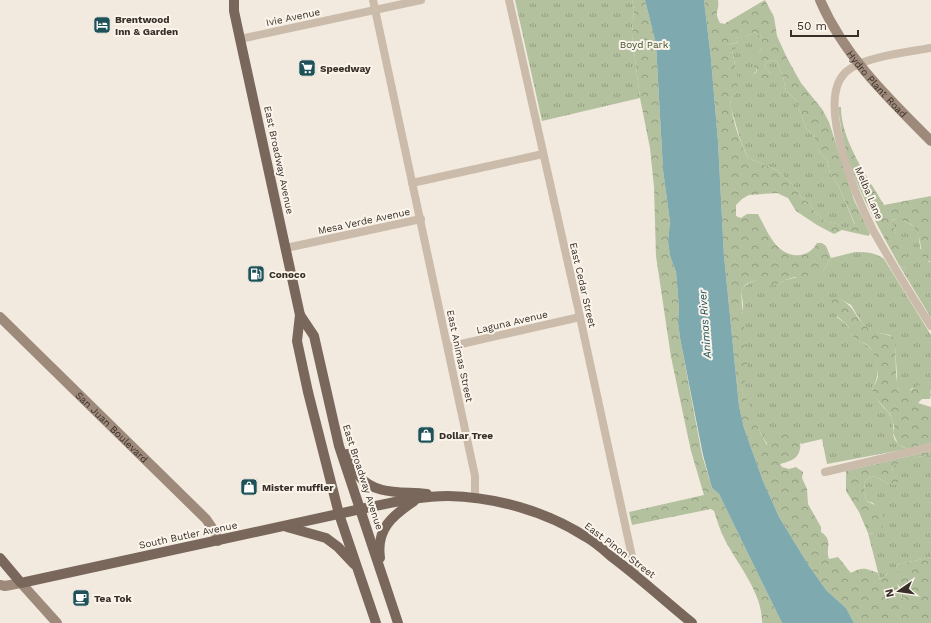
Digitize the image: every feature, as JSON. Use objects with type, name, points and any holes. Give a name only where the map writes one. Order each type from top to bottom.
[{"type":"main road","name":"East Broadway Avenue","points":[[230,0],[234,11],[300,315],[297,341],[308,392],[339,514],[376,623]]},
{"type":"main road","name":"East Broadway Avenue","points":[[234,0],[234,11]]},
{"type":"main road","name":"Hydro Plant Road","points":[[820,0],[827,16],[860,64],[893,103],[931,142]]},
{"type":"main road","name":"East Broadway Avenue","points":[[300,315],[314,336],[335,431],[398,623]]},
{"type":"main road","name":"San Juan Boulevard","points":[[0,317],[206,519],[215,532],[218,541]]},
{"type":"main road","points":[[335,431],[358,476],[367,484],[384,491],[415,492],[447,496]]},
{"type":"main road","name":"East Pinon Street","points":[[360,509],[415,499],[447,496],[494,500],[539,514],[561,523],[586,537],[636,575],[692,623]]},
{"type":"main road","points":[[383,576],[379,552],[382,533],[391,518],[415,499]]},
{"type":"main road","name":"South Butler Avenue","points":[[21,583],[360,509]]},
{"type":"main road","points":[[285,526],[326,538],[338,547],[357,568]]},
{"type":"main road","points":[[0,558],[57,623]]},
{"type":"main road","points":[[2,588],[21,583]]},
{"type":"street","points":[[373,0],[412,183],[543,154]]},
{"type":"street","name":"Ivie Avenue","points":[[240,39],[421,0]]},
{"type":"street","name":"East Cedar Street","points":[[508,0],[580,317],[636,575]]},
{"type":"street","name":"Melba Lane","points":[[931,48],[874,59],[860,64],[844,74],[837,89],[835,99],[836,120],[842,150],[860,200],[874,232],[931,326]]},
{"type":"street","name":"Mesa Verde Avenue","points":[[286,248],[421,219],[412,183]]},
{"type":"street","name":"East Animas Street","points":[[421,219],[476,476],[475,498]]},
{"type":"street","name":"Laguna Avenue","points":[[448,347],[580,317]]},
{"type":"street","points":[[825,472],[931,447]]},
{"type":"green space","points":[[515,0],[632,0],[634,9],[632,35],[640,98],[542,121]]},
{"type":"green space","name":"Boyd Park","points":[[632,0],[645,0],[656,44],[663,170],[670,222],[668,241],[670,256],[676,272],[680,338],[702,455],[712,488],[719,494],[782,623],[762,623],[761,612],[754,591],[725,540],[714,511],[711,509],[632,525],[629,512],[704,495],[691,451],[671,357],[656,256],[654,187],[650,148],[640,98],[632,35],[634,9]]},
{"type":"green space","points":[[704,0],[718,0],[717,16],[720,23],[724,24],[765,0],[774,17],[777,36],[787,58],[801,83],[822,109],[829,122],[854,200],[870,233],[869,236],[855,233],[848,229],[855,224],[838,185],[830,173],[827,160],[819,151],[815,137],[806,128],[796,100],[786,91],[777,61],[772,60],[766,62],[764,66],[771,74],[773,83],[767,86],[763,83],[763,80],[751,76],[756,73],[757,69],[754,66],[756,61],[752,59],[750,55],[754,51],[759,53],[762,48],[762,38],[755,32],[745,37],[738,37],[732,40],[729,45],[739,42],[738,47],[732,50],[738,79],[737,92],[730,99],[731,107],[736,129],[748,158],[777,170],[793,185],[801,197],[809,203],[815,212],[825,221],[842,225],[842,230],[834,234],[796,211],[788,198],[777,193],[749,195],[736,205],[736,216],[741,218],[747,214],[758,214],[769,235],[779,248],[785,252],[792,255],[805,254],[814,248],[817,243],[822,243],[826,246],[831,258],[823,271],[812,279],[795,277],[785,280],[777,285],[764,286],[759,280],[748,283],[742,288],[747,365],[746,377],[742,392],[767,445],[771,436],[785,430],[792,431],[798,436],[800,447],[798,455],[792,460],[780,464],[782,467],[789,469],[796,467],[803,472],[802,478],[807,489],[808,504],[821,527],[821,532],[827,538],[829,559],[838,557],[851,573],[862,569],[867,569],[878,573],[880,580],[888,573],[894,574],[902,598],[905,599],[896,565],[931,557],[931,623],[854,623],[846,608],[827,591],[809,566],[779,517],[763,481],[744,428],[739,406],[724,256],[718,142]]},
{"type":"green space","points":[[755,32],[762,38],[762,48],[758,57],[756,72],[752,76],[764,80],[771,74],[764,66],[766,62],[772,60],[777,61],[786,91],[796,100],[806,128],[815,137],[819,151],[827,160],[830,173],[838,185],[855,225],[849,229],[855,233],[842,230],[841,225],[825,221],[815,212],[809,203],[801,197],[793,185],[777,170],[748,158],[741,142],[731,108],[730,99],[737,92],[735,64],[732,50],[738,42],[729,45],[731,40],[738,37],[745,37]]},
{"type":"green space","points":[[838,107],[841,107],[845,133],[856,158],[884,205],[931,196],[931,262],[923,258],[919,237],[915,228],[906,222],[891,220],[896,234],[901,236],[906,248],[906,267],[903,268],[899,265],[869,209],[850,165],[845,150]]},
{"type":"green space","points":[[898,219],[916,228],[919,236],[920,248],[929,262],[931,262],[931,318],[899,265],[903,268],[906,267],[906,248],[896,234],[891,220]]},
{"type":"green space","points":[[855,252],[867,252],[884,259],[931,335],[931,392],[930,389],[912,388],[908,392],[899,392],[896,384],[895,344],[890,335],[874,332],[868,328],[862,323],[851,305],[838,298],[837,317],[847,326],[854,338],[868,346],[875,356],[878,373],[872,389],[877,399],[890,414],[893,425],[893,434],[896,442],[907,449],[827,464],[822,439],[801,444],[795,433],[768,445],[760,432],[742,392],[743,303],[741,291],[743,287],[760,279],[777,285],[785,280],[823,271],[831,258]]},
{"type":"green space","points":[[838,298],[852,308],[863,324],[868,328],[895,338],[896,375],[899,392],[909,391],[919,385],[926,386],[930,389],[930,399],[922,399],[918,403],[931,407],[931,443],[907,449],[898,444],[893,433],[894,426],[890,414],[874,396],[872,389],[878,377],[878,367],[875,358],[869,346],[854,338],[847,325],[832,309],[832,300]]},
{"type":"green space","points":[[931,451],[931,456],[911,458],[892,467],[893,472],[898,473],[898,481],[896,485],[889,484],[874,476],[867,479],[864,483],[866,501],[879,508],[882,512],[883,518],[882,529],[878,533],[868,533],[859,512],[846,491],[846,471]]},
{"type":"green space","points":[[931,456],[931,557],[896,565],[906,599],[902,598],[900,587],[888,573],[880,580],[868,533],[875,534],[876,507],[873,503],[866,501],[864,483],[867,479],[874,476],[889,484],[893,472],[892,467],[905,459]]},
{"type":"water","name":"Animas River","points":[[645,0],[704,0],[718,142],[724,256],[739,406],[744,428],[763,481],[779,517],[809,566],[827,591],[846,608],[854,623],[782,623],[719,494],[712,488],[703,455],[680,338],[676,272],[670,256],[668,241],[670,222],[663,170],[656,44]]},
{"type":"place","name":"Brentwood Inn & Garden","points":[[102,25]]},
{"type":"place","name":"Speedway","points":[[307,68]]},
{"type":"place","name":"Conoco","points":[[256,274]]},
{"type":"place","name":"Dollar Tree","points":[[426,435]]},
{"type":"place","name":"Mister muffler","points":[[249,487]]},
{"type":"place","name":"Tea Tok","points":[[81,598]]}]
